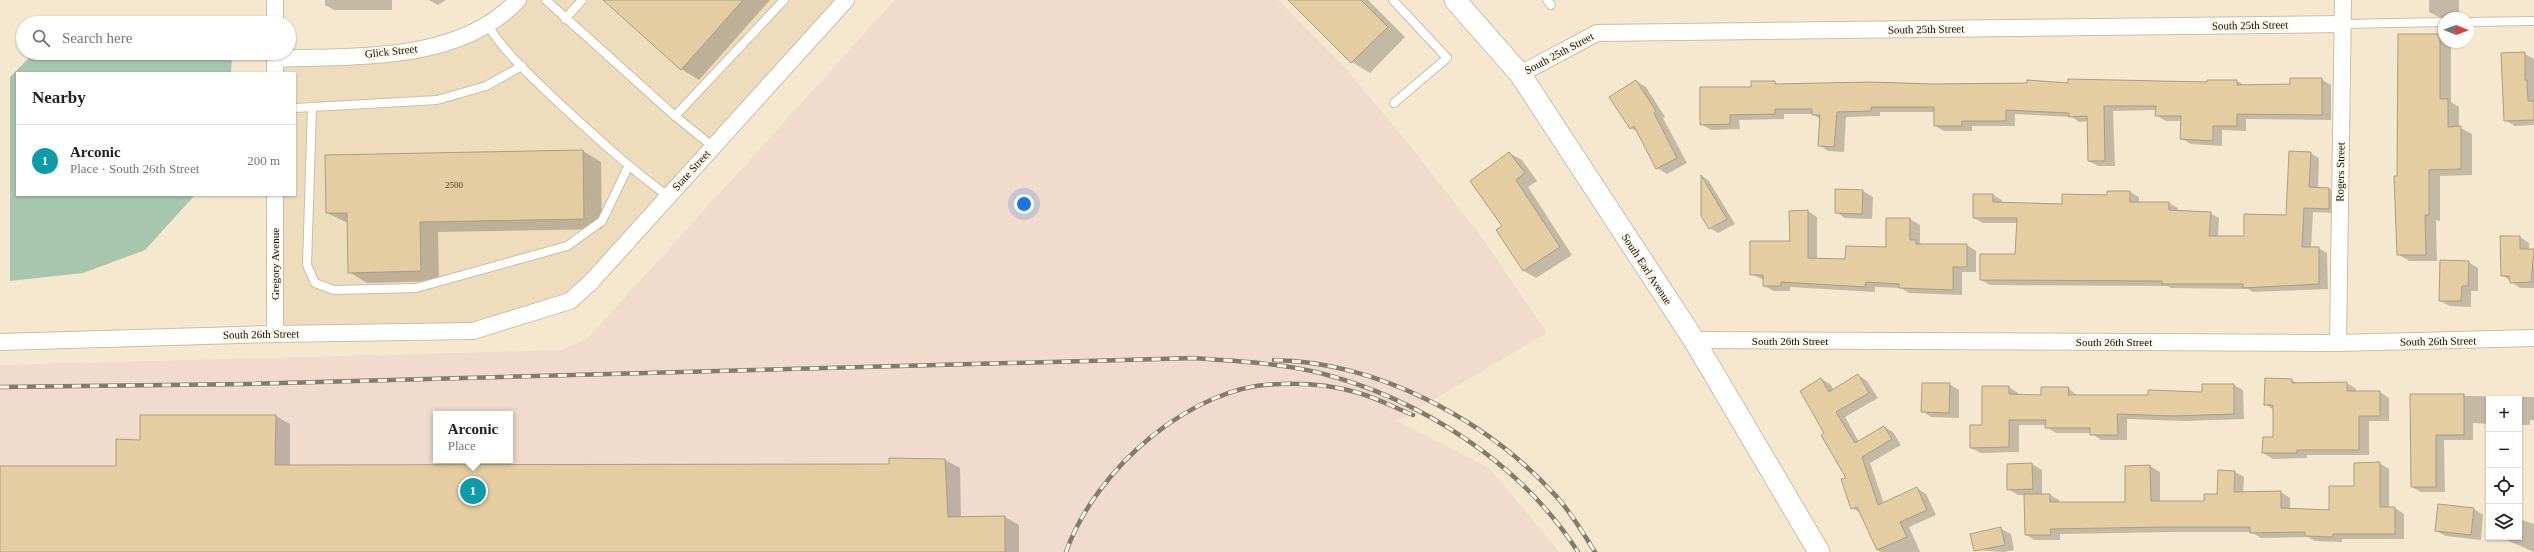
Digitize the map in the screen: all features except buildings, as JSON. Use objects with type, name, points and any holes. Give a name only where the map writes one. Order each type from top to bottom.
[{"type":"street","points":[[275,0],[275,16]]},
{"type":"street","name":"Glick Street","points":[[275,62],[407,52],[452,41],[487,24],[518,0]]},
{"type":"street","name":"State Street","points":[[520,318],[570,300],[591,282],[712,146],[846,0]]},
{"type":"street","name":"South Earl Avenue","points":[[1455,0],[1520,74],[1694,340],[1819,552]]},
{"type":"street","name":"Rogers Street","points":[[2338,343],[2343,0]]},
{"type":"street","name":"South 25th Street","points":[[1520,74],[1597,33],[2343,24]]},
{"type":"street","name":"Gregory Avenue","points":[[275,196],[275,334]]},
{"type":"street","name":"South 26th Street","points":[[0,342],[275,334],[473,331],[520,318]]},
{"type":"street","name":"South 26th Street","points":[[1694,340],[2338,343],[2534,338]]},
{"type":"lane","points":[[546,0],[565,19],[675,116],[712,146]]},
{"type":"lane","points":[[565,19],[582,0]]},
{"type":"lane","points":[[675,116],[784,0]]},
{"type":"lane","points":[[1393,0],[1447,58],[1394,103]]},
{"type":"lane","points":[[2474,22],[2534,21]]},
{"type":"lane","points":[[2343,24],[2438,22]]},
{"type":"lane","points":[[487,24],[498,41],[522,66],[628,167],[668,196]]},
{"type":"lane","points":[[296,108],[437,100],[486,86],[522,66]]},
{"type":"lane","points":[[312,107],[307,265],[315,283],[334,290],[416,288],[567,246],[602,221],[628,167]]},
{"type":"shaded area","points":[[518,0],[846,0],[570,301],[473,331],[275,334],[275,196],[296,196],[296,72],[275,72],[275,60],[296,60],[296,57],[452,41]]},
{"type":"shaded area","points":[[895,0],[1278,0],[1348,71],[1404,138],[1483,239],[1547,333],[1397,421],[1489,468],[1559,552],[0,552],[0,365],[562,350],[588,338]]},
{"type":"green space","points":[[27,60],[232,60],[231,72],[16,72],[16,196],[194,196],[145,250],[83,273],[10,281],[10,77]]},
{"type":"railway","points":[[0,387],[247,384],[1194,358],[1257,363],[1320,373],[1358,385],[1395,399],[1431,418],[1466,439],[1498,463],[1528,490],[1555,520],[1578,552]]},
{"type":"railway","points":[[1274,360],[1313,363],[1352,371],[1390,384],[1427,400],[1463,419],[1496,442],[1527,467],[1555,495],[1572,515],[1595,552]]},
{"type":"railway","points":[[1066,552],[1080,521],[1099,491],[1123,463],[1151,437],[1181,416],[1214,399],[1247,388],[1281,384],[1300,384],[1340,388],[1359,393],[1413,415]]},
{"type":"place","name":"Arconic","points":[[473,491]]}]
